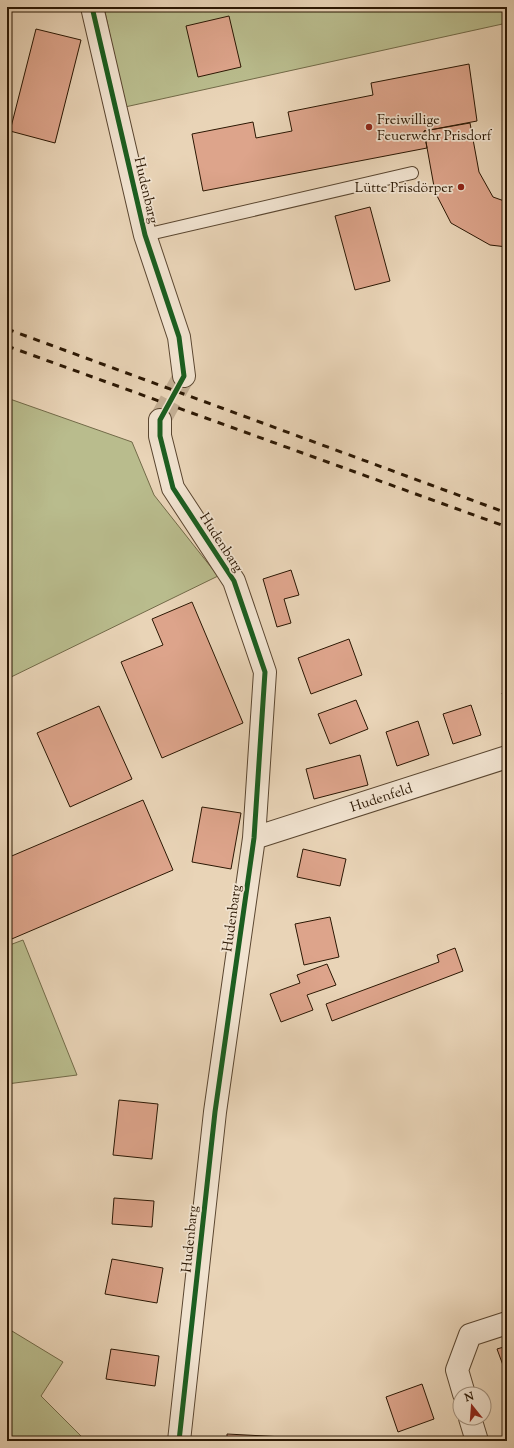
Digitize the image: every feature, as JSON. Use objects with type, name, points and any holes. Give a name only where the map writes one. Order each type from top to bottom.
[{"type":"street","name":"Hudenbarg","points":[[92,7],[145,235],[179,337],[184,376]]},
{"type":"street","name":"Hudenbarg","points":[[160,420],[160,436],[173,488],[234,581],[265,672],[254,838],[215,1112],[179,1441]]},
{"type":"street","name":"Hudenfeld","points":[[254,838],[507,757]]},
{"type":"street","points":[[462,1386],[457,1370],[470,1335],[507,1323]]},
{"type":"street","points":[[472,1426],[477,1441]]},
{"type":"lane","points":[[145,235],[412,173]]},
{"type":"green space","points":[[104,7],[507,7],[507,23],[125,107]]},
{"type":"green space","points":[[7,398],[132,442],[154,495],[218,576],[7,679]]},
{"type":"green space","points":[[23,940],[77,1075],[7,1084],[7,946]]},
{"type":"green space","points":[[7,1328],[63,1362],[41,1396],[86,1441],[7,1441]]},
{"type":"building","points":[[229,16],[241,67],[198,77],[186,26]]},
{"type":"building","points":[[36,29],[81,40],[55,143],[10,131]]},
{"type":"building","name":"Freiwillige Feuerwehr Prisdorf","points":[[469,64],[477,121],[424,131],[427,148],[203,191],[192,134],[253,122],[256,138],[292,131],[288,112],[373,95],[371,83]]},
{"type":"building","name":"Lütte Prisdörper","points":[[470,123],[479,172],[493,197],[507,202],[507,247],[490,245],[451,223],[435,192],[424,131]]},
{"type":"building","points":[[370,207],[390,281],[355,290],[335,216]]},
{"type":"building","points":[[291,570],[299,595],[284,599],[291,623],[277,627],[263,579]]},
{"type":"building","points":[[192,602],[243,723],[162,758],[121,662],[163,645],[152,619]]},
{"type":"building","points":[[349,639],[362,675],[311,694],[298,658]]},
{"type":"building","points":[[507,691],[507,708],[502,693]]},
{"type":"building","points":[[356,700],[368,729],[330,744],[318,714]]},
{"type":"building","points":[[471,705],[481,735],[453,744],[443,714]]},
{"type":"building","points":[[99,706],[132,779],[70,807],[37,733]]},
{"type":"building","points":[[418,721],[429,755],[397,766],[386,732]]},
{"type":"building","points":[[360,755],[368,785],[314,799],[306,769]]},
{"type":"building","points":[[143,800],[173,870],[7,941],[7,858]]},
{"type":"building","points":[[202,807],[241,813],[231,869],[192,862]]},
{"type":"building","points":[[303,849],[346,859],[340,886],[297,877]]},
{"type":"building","points":[[330,917],[339,957],[304,965],[295,924]]},
{"type":"building","points":[[455,948],[463,971],[332,1021],[326,1004],[439,962],[437,955]]},
{"type":"building","points":[[327,964],[336,985],[307,995],[313,1010],[281,1022],[270,994],[300,983],[297,975]]},
{"type":"building","points":[[119,1100],[158,1104],[152,1159],[113,1155]]},
{"type":"building","points":[[114,1198],[154,1201],[152,1227],[112,1224]]},
{"type":"building","points":[[112,1259],[163,1268],[157,1303],[105,1294]]},
{"type":"building","points":[[507,1346],[507,1376],[497,1349]]},
{"type":"building","points":[[111,1349],[159,1356],[155,1386],[106,1379]]},
{"type":"building","points":[[422,1384],[434,1419],[398,1432],[386,1397]]},
{"type":"building","points":[[507,1419],[507,1432],[503,1420]]},
{"type":"building","points":[[227,1434],[284,1437],[283,1441],[227,1441]]},
{"type":"tunnel","points":[[160,420],[184,376]]},
{"type":"railway","points":[[7,329],[507,513]]},
{"type":"railway","points":[[7,346],[507,527]]},
{"type":"cycle path","points":[[92,7],[145,235],[179,337],[184,376],[160,420],[160,436],[173,488],[234,581],[265,672],[254,838],[215,1112],[179,1441]]},
{"type":"place","name":"Freiwillige Feuerwehr Prisdorf","points":[[369,127]]},
{"type":"place","name":"Lütte Prisdörper","points":[[461,187]]}]
